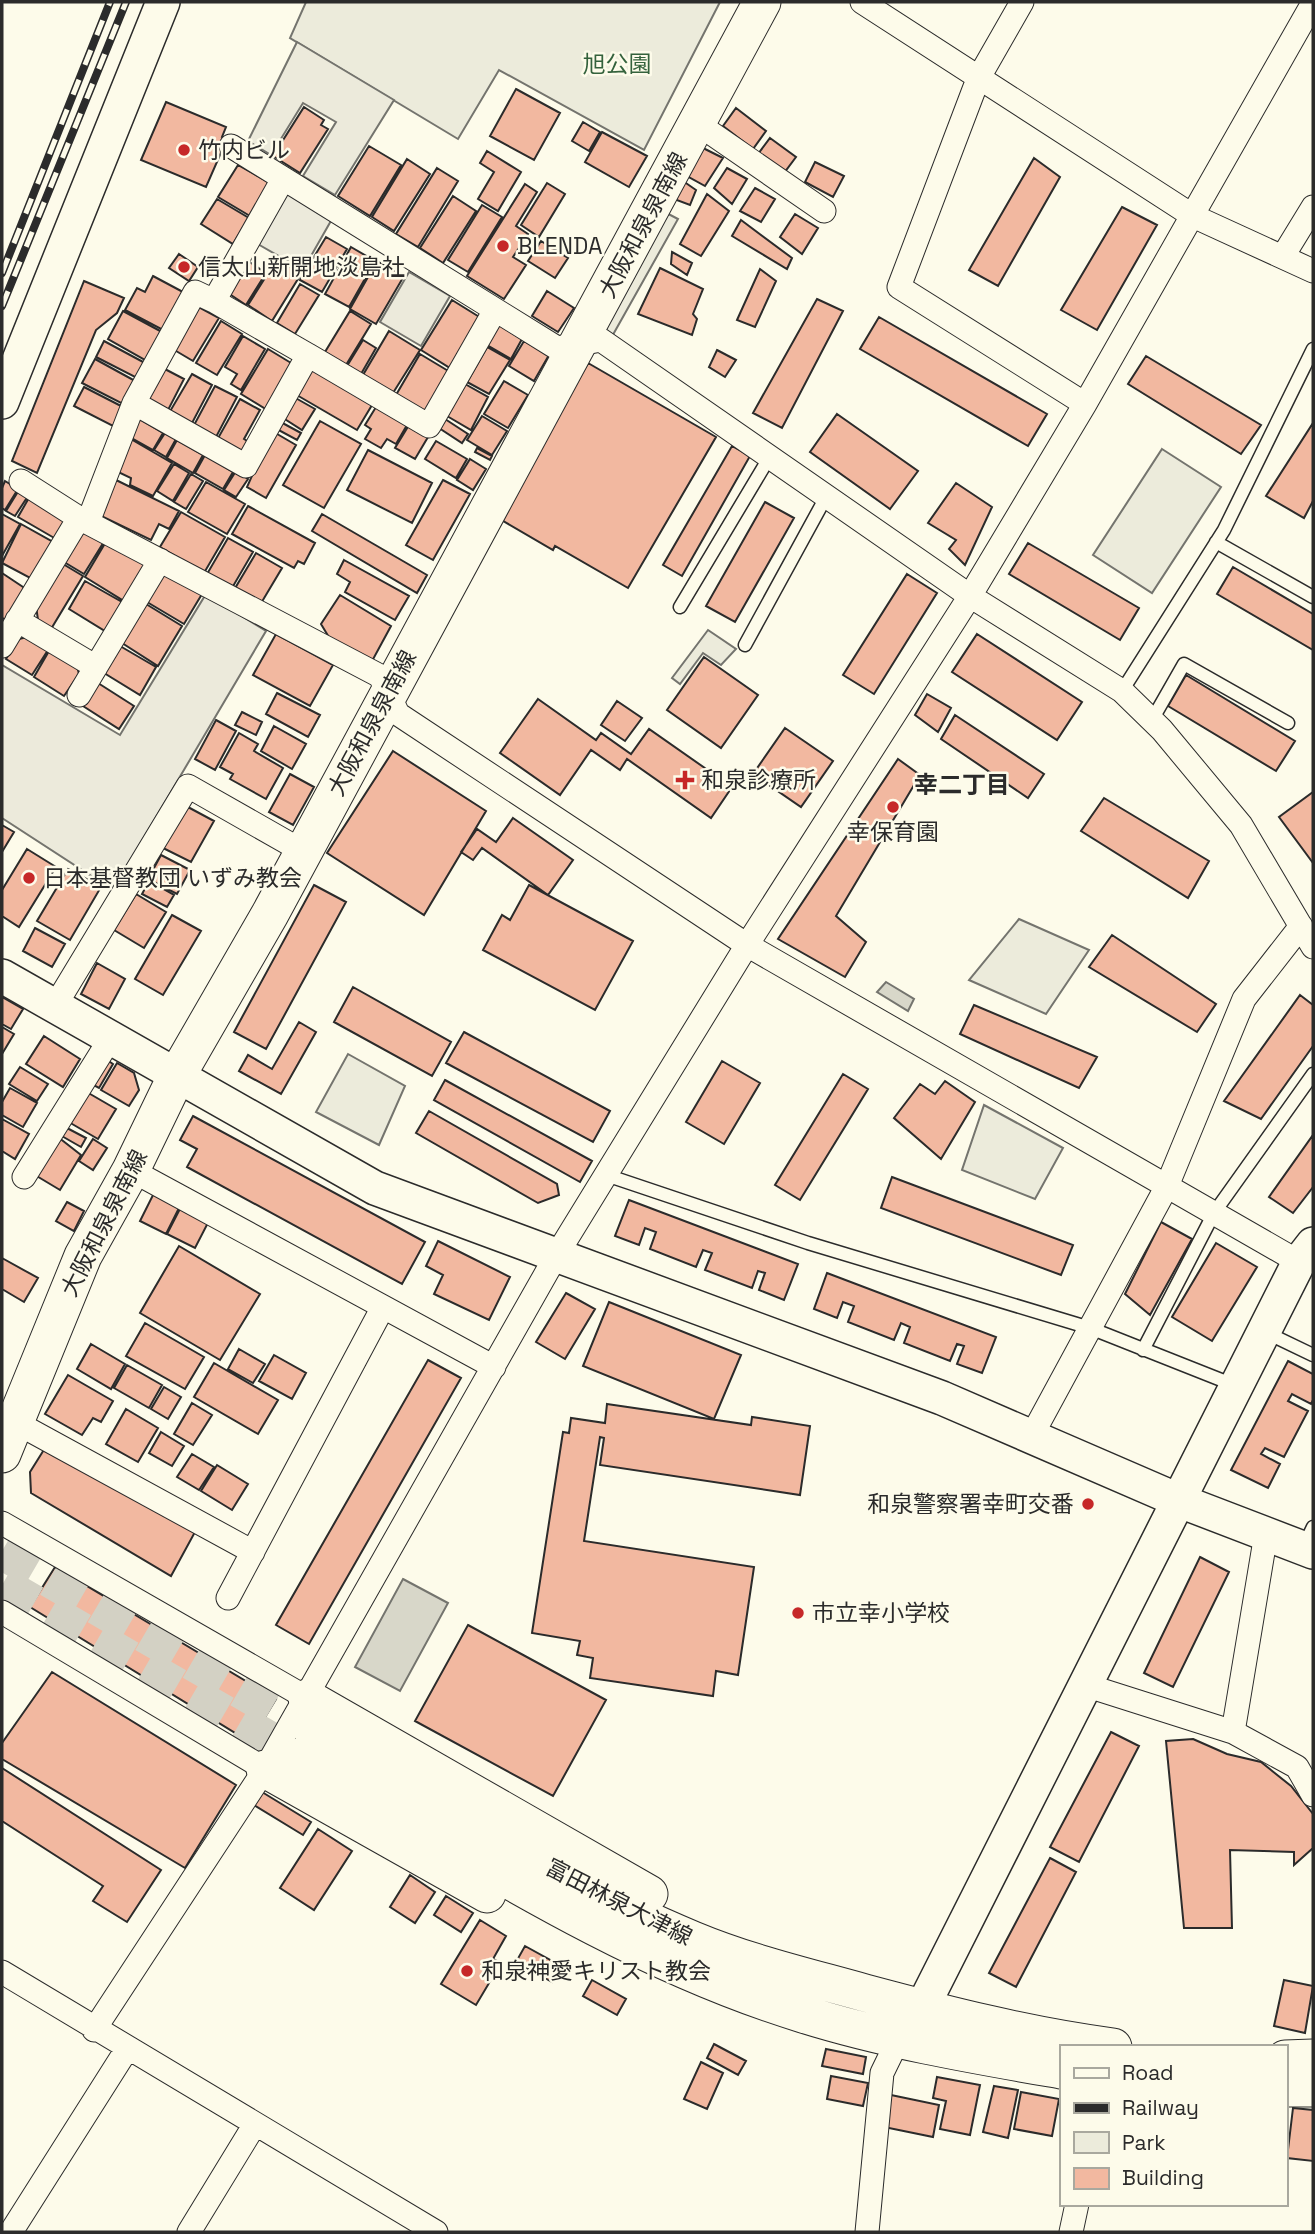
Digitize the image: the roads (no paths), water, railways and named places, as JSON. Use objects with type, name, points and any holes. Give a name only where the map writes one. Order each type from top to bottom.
[{"type":"main road","name":"大阪和泉泉南線","points":[[8,1438],[83,1256],[131,1170],[176,1077],[304,852],[762,2]]},
{"type":"main road","name":"富田林泉大津線","points":[[296,1739],[589,1891],[694,1940],[797,1975],[922,2008],[1011,2030],[1101,2045]]},
{"type":"main road","name":"富田林泉大津線","points":[[296,1739],[600,1930],[701,1975],[802,2014],[899,2038],[1060,2070]]},
{"type":"main road","points":[[1287,2059],[1313,2058]]},
{"type":"main road","points":[[1287,2088],[1313,2088]]},
{"type":"street","points":[[2,401],[163,2]]},
{"type":"street","points":[[862,2],[1193,216],[1313,271]]},
{"type":"street","points":[[1022,2],[978,79],[899,287],[1085,404]]},
{"type":"street","points":[[94,2030],[296,1739],[556,1256],[747,944],[970,596],[1193,216],[1306,34],[1313,3]]},
{"type":"street","points":[[698,124],[824,211]]},
{"type":"street","points":[[231,146],[494,312],[557,348],[601,340],[970,596],[1122,691],[1152,720],[1241,825],[1313,947]]},
{"type":"street","points":[[214,301],[283,179]]},
{"type":"street","points":[[1283,256],[1313,207]]},
{"type":"street","points":[[2,646],[83,520],[134,403],[195,292],[429,426],[494,312]]},
{"type":"street","points":[[134,403],[246,466],[308,355]]},
{"type":"street","points":[[21,481],[83,520],[380,676],[398,714],[747,944],[1214,1213],[1309,1258],[1265,1332],[922,2008],[899,2038],[881,2073],[867,2232]]},
{"type":"street","points":[[79,695],[160,560]]},
{"type":"street","points":[[17,620],[96,667]]},
{"type":"street","points":[[55,1006],[188,786],[304,852]]},
{"type":"street","points":[[1031,1437],[1167,1186],[1244,999],[1301,926]]},
{"type":"street","points":[[2,976],[376,1188],[942,1398],[1180,1501],[1266,1534],[1310,1542]]},
{"type":"street","points":[[24,1177],[110,1039]]},
{"type":"street","points":[[131,1170],[494,1367]]},
{"type":"street","points":[[228,1598],[383,1307]]},
{"type":"street","points":[[8,1438],[253,1552]]},
{"type":"street","points":[[2,1523],[296,1739]]},
{"type":"street","points":[[1233,1732],[1266,1534]]},
{"type":"street","points":[[2,1612],[296,1739]]},
{"type":"street","points":[[1085,1685],[1233,1732],[1297,1767],[1313,1795]]},
{"type":"street","points":[[2,1972],[94,2030],[436,2232]]},
{"type":"street","points":[[11,2232],[127,2049]]},
{"type":"street","points":[[189,2232],[255,2123]]},
{"type":"street","points":[[1071,2232],[1077,2206]]},
{"type":"lane","points":[[1122,691],[1216,542],[1313,349]]},
{"type":"lane","points":[[680,607],[769,458]]},
{"type":"lane","points":[[744,645],[826,497]]},
{"type":"lane","points":[[1216,542],[1313,597]]},
{"type":"lane","points":[[1152,720],[1184,664],[1288,723]]},
{"type":"lane","points":[[1143,1350],[1214,1213],[1313,1074]]},
{"type":"lane","points":[[606,1175],[808,1243],[1090,1328],[1237,1387]]},
{"type":"lane","points":[[1265,1332],[1313,1355]]},
{"type":"tunnel","points":[[2,1551],[313,1732]]},
{"type":"tunnel","points":[[2,1585],[299,1757]]},
{"type":"railway","points":[[2,273],[110,2]]},
{"type":"railway","points":[[2,306],[126,2]]},
{"type":"place","name":"竹内ビル","points":[[184,150]]},
{"type":"place","name":"BLENDA","points":[[503,246]]},
{"type":"place","name":"信太山新開地淡島社","points":[[184,267]]},
{"type":"place","name":"和泉診療所","points":[[685,780]]},
{"type":"place","name":"幸保育園","points":[[893,807]]},
{"type":"place","name":"日本基督教団 いずみ教会","points":[[29,878]]},
{"type":"place","name":"和泉警察署幸町交番","points":[[1088,1504]]},
{"type":"place","name":"市立幸小学校","points":[[798,1613]]},
{"type":"place","name":"和泉神愛キリスト教会","points":[[467,1971]]},
{"type":"district","name":"幸二丁目","points":[[962,785]]},
{"type":"park label","name":"旭公園","points":[[617,64]]}]
